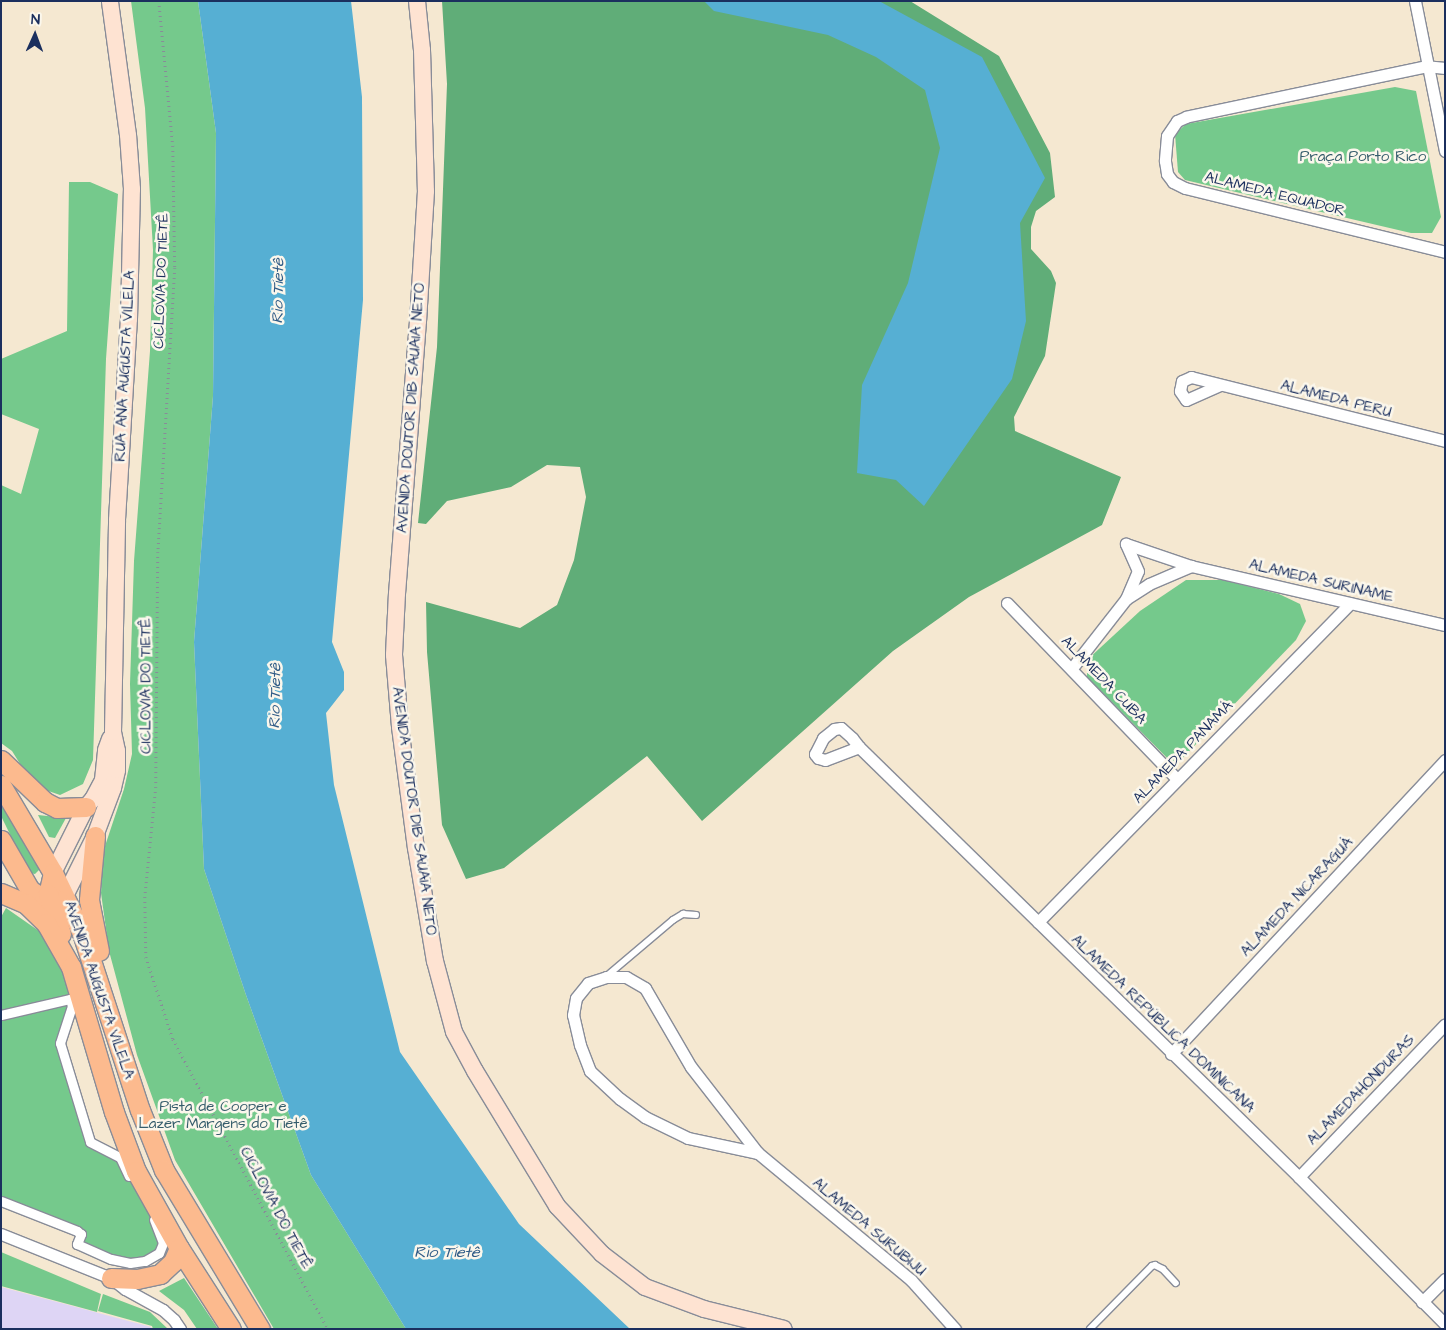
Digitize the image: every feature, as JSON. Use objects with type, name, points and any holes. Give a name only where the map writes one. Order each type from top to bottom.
[{"type":"main road","name":"RUA ANA AUGUSTA VILELA","points":[[95,836],[113,788],[117,770],[117,751],[113,732],[117,520],[129,318],[132,189],[128,126],[110,1]]},
{"type":"main road","name":"AVENIDA DOUTOR DIB SAUAIA NETO","points":[[417,1],[422,50],[426,191],[394,655],[400,727],[416,848],[435,961],[454,1032],[475,1071],[557,1206],[602,1254],[645,1287],[704,1309],[784,1329]]},
{"type":"main road","name":"RUA ANA AUGUSTA VILELA","points":[[53,873],[86,808],[93,800],[104,780],[106,750],[113,732]]},
{"type":"main road","points":[[1,760],[45,802],[57,808],[86,808]]},
{"type":"main road","points":[[1,785],[53,873],[48,887],[57,899],[71,967]]},
{"type":"main road","points":[[95,836],[90,885],[90,914],[124,1062]]},
{"type":"main road","name":"AVENIDA AUGUSTA VILELA","points":[[95,836],[57,899],[82,934],[140,1110],[164,1170],[260,1329]]},
{"type":"main road","points":[[1,840],[30,890],[36,896],[57,899]]},
{"type":"main road","name":"AVENIDA AUGUSTA VILELA","points":[[1,893],[25,904],[46,923],[71,967],[114,1112],[136,1171],[179,1248],[232,1329]]},
{"type":"main road","points":[[111,1278],[138,1279],[160,1274],[173,1262],[179,1248]]},
{"type":"street","points":[[1415,1],[1445,151]]},
{"type":"street","points":[[1428,66],[1445,68]]},
{"type":"street","name":"ALAMEDA EQUADOR","points":[[1428,66],[1186,117],[1177,121],[1167,136],[1165,161],[1167,174],[1173,182],[1185,188],[1445,252]]},
{"type":"street","name":"ALAMEDA PERU","points":[[1220,385],[1445,442]]},
{"type":"street","name":"ALAMEDA SURINAME","points":[[1126,599],[1138,571],[1126,544],[1191,566],[1445,625]]},
{"type":"street","points":[[1072,668],[1126,599],[1149,584],[1191,566]]},
{"type":"street","name":"ALAMEDA CUBA","points":[[1007,603],[1072,668],[1177,779]]},
{"type":"street","name":"ALAMEDA PANAMÁ","points":[[1038,922],[1350,603]]},
{"type":"street","name":"ALAMEDA REPÚBLICA DOMINICANA","points":[[859,747],[1299,1177],[1445,1324]]},
{"type":"street","name":"ALAMEDA NICARAGUÁ","points":[[1171,1054],[1445,760]]},
{"type":"street","name":"ALAMEDA SURUBIJU","points":[[758,1153],[688,1138],[645,1117],[620,1099],[590,1071],[580,1045],[573,1015],[576,998],[588,983],[606,977],[626,977],[645,988],[691,1067],[758,1153],[911,1280],[955,1329]]},
{"type":"street","points":[[1,1015],[70,999],[72,1006],[60,1043],[90,1142],[120,1157],[156,1224],[163,1243],[159,1254],[145,1261],[130,1263],[111,1259],[77,1244],[81,1234],[76,1231],[1,1201]]},
{"type":"street","name":"ALAMEDAHONDURAS","points":[[1299,1177],[1445,1024]]},
{"type":"street","points":[[1,1234],[111,1278],[163,1310],[174,1320],[180,1329]]},
{"type":"street","points":[[1422,1302],[1445,1280]]},
{"type":"lane","points":[[606,977],[673,920],[683,914],[696,915]]},
{"type":"lane","points":[[1090,1329],[1152,1266],[1155,1265],[1163,1268],[1176,1283]]},
{"type":"path","name":"CICLOVIA DO TIETÊ","points":[[159,1],[174,146],[175,268],[158,552],[156,787],[145,897],[146,957],[173,1039],[328,1329]]},
{"type":"shaded area","points":[[1,1287],[151,1327],[152,1329],[1,1329]]},
{"type":"green space","name":"Pista de Cooper e Lazer Margens do Tietê","points":[[131,1],[198,1],[216,133],[213,396],[194,642],[204,869],[246,995],[311,1175],[406,1329],[274,1329],[175,1160],[137,1055],[109,951],[101,893],[103,852],[124,789],[132,754],[130,684],[134,561],[150,351],[153,250],[145,108]]},
{"type":"green space","points":[[442,1],[910,1],[999,56],[1050,153],[1055,197],[1036,211],[1031,227],[1031,249],[1051,271],[1056,283],[1045,356],[1014,417],[1015,431],[1121,477],[1102,525],[969,597],[893,651],[702,821],[647,756],[504,868],[466,879],[442,825],[427,652],[426,602],[520,628],[557,605],[574,560],[586,497],[580,467],[547,465],[511,487],[447,501],[426,524],[418,523],[437,347],[447,84]]},
{"type":"green space","name":"Praça Porto Rico","points":[[1395,87],[1416,91],[1441,217],[1432,233],[1411,233],[1185,180],[1178,172],[1175,134],[1186,124]]},
{"type":"green space","points":[[69,182],[90,182],[118,194],[106,359],[93,760],[83,784],[60,795],[34,786],[12,751],[1,743],[1,485],[21,494],[39,429],[1,414],[1,359],[67,331]]},
{"type":"green space","points":[[1186,580],[1223,580],[1279,594],[1300,604],[1306,621],[1296,640],[1175,766],[1087,677],[1087,660],[1140,611]]},
{"type":"green space","points":[[1,797],[39,865],[39,870],[35,874],[29,873],[1,816]]},
{"type":"green space","points":[[38,815],[66,818],[55,838],[49,837]]},
{"type":"green space","points":[[6,908],[39,931],[58,957],[72,995],[63,1044],[93,1141],[123,1156],[166,1242],[166,1249],[161,1256],[111,1263],[73,1247],[77,1235],[1,1205],[1,917]]},
{"type":"green space","points":[[1,1252],[101,1294],[97,1312],[1,1286]]},
{"type":"green space","points":[[184,1278],[218,1329],[197,1329],[184,1310],[159,1291]]},
{"type":"green space","points":[[103,1294],[150,1312],[168,1329],[153,1329],[152,1326],[98,1311]]},
{"type":"water","name":"Rio Tietê","points":[[198,1],[351,1],[362,97],[363,300],[332,642],[344,672],[344,690],[326,713],[334,785],[400,1052],[519,1224],[630,1329],[406,1329],[311,1175],[246,995],[204,869],[194,642],[213,396],[216,133]]},
{"type":"water","points":[[704,1],[879,1],[982,57],[1045,178],[1020,223],[1026,321],[1012,379],[924,506],[896,480],[857,473],[862,385],[908,283],[940,148],[925,90],[876,57],[828,35],[714,11]]}]
